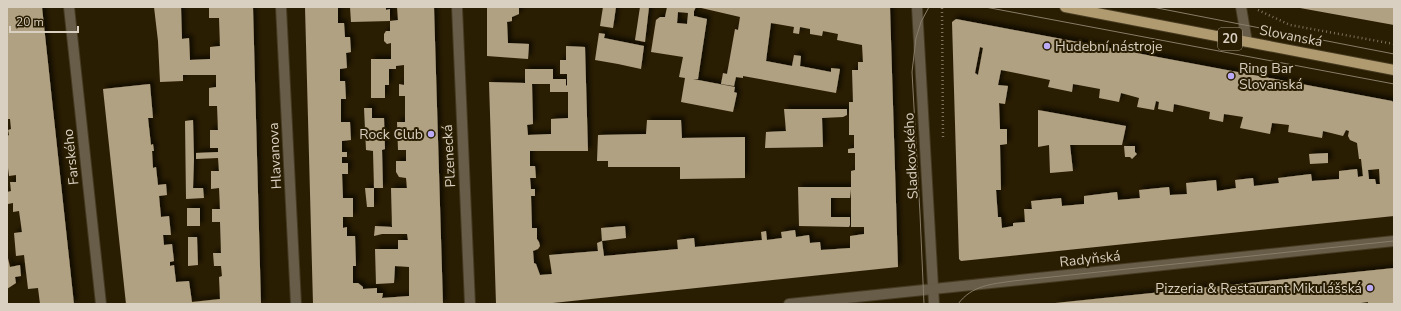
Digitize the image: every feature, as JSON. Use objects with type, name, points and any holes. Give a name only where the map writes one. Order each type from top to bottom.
[{"type":"main road","name":"Slovanská","points":[[1065,7],[1394,70]]},
{"type":"street","name":"Farského","points":[[69,7],[101,304]]},
{"type":"street","name":"Hlavanova","points":[[281,7],[296,304]]},
{"type":"street","name":"Plzenecká","points":[[457,7],[470,304]]},
{"type":"street","name":"Sladkovského","points":[[917,7],[934,304]]},
{"type":"street","points":[[1241,7],[1247,42]]},
{"type":"street","name":"Radyňská","points":[[789,304],[1394,241]]},
{"type":"path","points":[[1262,7],[1263,12]]},
{"type":"path","points":[[942,8],[943,143]]},
{"type":"path","points":[[1257,10],[1290,25],[1394,44]]},
{"type":"building","points":[[7,7],[42,7],[74,304],[40,304],[38,288],[28,289],[24,255],[16,256],[14,233],[22,232],[19,211],[13,212],[13,203],[8,204],[7,192],[11,191],[10,182],[16,182],[16,175],[9,176],[7,160],[7,136],[9,135],[8,130],[11,129],[10,119],[7,119]]},
{"type":"building","points":[[154,7],[181,7],[182,39],[189,38],[190,60],[210,59],[210,47],[220,46],[219,18],[209,18],[209,7],[253,7],[261,304],[126,304],[103,89],[150,84],[153,118],[148,118],[151,145],[153,144],[154,151],[152,151],[153,168],[156,167],[158,185],[166,184],[167,195],[159,196],[161,217],[169,216],[171,235],[163,235],[164,245],[172,244],[174,261],[170,262],[170,266],[174,265],[176,282],[189,281],[192,302],[220,299],[219,277],[222,276],[221,266],[214,266],[213,253],[221,253],[220,222],[212,222],[212,209],[220,209],[219,188],[211,189],[211,171],[219,171],[218,158],[196,159],[196,153],[218,152],[218,148],[210,148],[210,130],[218,130],[217,106],[209,106],[209,88],[216,87],[216,75],[183,75],[183,81],[160,82],[158,41]]},
{"type":"building","points":[[305,7],[338,7],[338,23],[344,23],[345,37],[350,37],[351,52],[346,53],[347,68],[340,69],[340,81],[345,81],[346,99],[341,99],[341,122],[350,122],[351,140],[342,141],[342,152],[347,152],[347,157],[342,157],[342,163],[348,163],[348,174],[342,174],[343,198],[353,198],[353,217],[343,217],[343,228],[347,227],[347,236],[355,236],[356,266],[353,266],[353,283],[358,283],[363,287],[363,289],[377,288],[377,293],[383,293],[382,298],[409,296],[409,267],[395,266],[394,283],[376,284],[375,249],[398,249],[398,240],[408,240],[407,234],[382,234],[374,236],[375,226],[392,227],[391,188],[407,188],[406,178],[399,177],[396,172],[396,161],[406,161],[406,150],[398,150],[397,122],[405,122],[405,96],[399,96],[399,84],[404,85],[404,65],[396,66],[396,69],[389,69],[389,85],[385,85],[385,98],[371,98],[371,59],[391,59],[391,43],[387,44],[384,41],[384,34],[386,31],[390,31],[390,21],[398,20],[397,7],[434,7],[443,304],[313,304]]},
{"type":"building","points":[[350,7],[386,7],[386,10],[390,9],[390,21],[351,22]]},
{"type":"building","points":[[487,7],[519,7],[519,14],[512,17],[512,21],[507,22],[508,43],[529,44],[528,59],[487,56]]},
{"type":"building","points":[[603,7],[616,7],[613,28],[600,26]]},
{"type":"building","points":[[640,7],[649,7],[645,42],[635,40]]},
{"type":"building","points":[[667,7],[696,7],[694,16],[707,19],[698,79],[693,79],[735,87],[734,92],[737,93],[733,112],[681,102],[685,78],[679,77],[683,57],[651,52],[656,20],[660,17],[665,17]],"holes":[[[678,12],[688,13],[687,24],[677,23]]]},
{"type":"building","points":[[697,7],[890,7],[898,267],[543,304],[496,304],[489,82],[525,83],[525,69],[553,69],[553,79],[566,79],[567,86],[567,74],[560,74],[560,60],[566,60],[566,46],[585,47],[588,151],[530,151],[530,166],[535,166],[536,178],[530,178],[531,189],[535,189],[535,196],[531,196],[532,228],[537,228],[537,239],[540,246],[538,249],[533,251],[534,263],[536,264],[540,275],[552,274],[549,255],[598,251],[597,243],[602,241],[604,256],[678,249],[677,240],[694,238],[695,247],[762,240],[761,232],[766,231],[767,240],[782,238],[781,232],[795,230],[796,237],[809,235],[810,243],[820,242],[821,250],[850,248],[850,236],[864,234],[864,227],[851,227],[851,189],[850,198],[831,198],[831,217],[850,217],[849,227],[799,226],[798,187],[851,187],[851,171],[855,170],[855,153],[848,153],[848,149],[854,148],[854,135],[849,135],[849,102],[853,102],[852,70],[858,70],[858,62],[863,62],[862,45],[837,40],[838,34],[823,31],[822,36],[810,34],[810,29],[800,27],[799,34],[793,33],[794,27],[771,23],[766,61],[792,66],[794,55],[801,56],[800,66],[831,72],[831,68],[840,69],[836,93],[743,76],[743,78],[736,77],[734,86],[721,84],[723,73],[727,74],[735,29],[738,30],[740,17]],"holes":[[[532,84],[550,84],[550,92],[568,92],[568,118],[551,119],[551,134],[528,135],[527,125],[533,124]]]},
{"type":"building","points":[[1394,7],[1394,25],[1300,8]]},
{"type":"building","points":[[956,19],[1392,101],[1394,103],[1394,216],[961,261],[959,259],[952,22]],"holes":[[[980,47],[983,48],[978,75],[975,73]],[[1001,70],[1050,80],[1048,87],[1072,92],[1073,84],[1100,89],[1099,98],[1119,102],[1121,93],[1139,98],[1137,107],[1154,110],[1156,101],[1159,102],[1158,109],[1173,112],[1174,104],[1210,112],[1209,119],[1223,122],[1224,114],[1243,117],[1240,128],[1270,134],[1272,123],[1289,125],[1288,132],[1322,138],[1323,131],[1343,136],[1346,130],[1349,131],[1348,136],[1350,140],[1357,143],[1363,176],[1358,177],[1357,169],[1339,171],[1339,179],[1312,181],[1311,174],[1278,178],[1279,183],[1254,186],[1253,178],[1235,180],[1236,188],[1217,191],[1216,180],[1186,183],[1187,194],[1170,195],[1169,187],[1139,190],[1140,198],[1118,200],[1117,192],[1084,196],[1084,204],[1062,206],[1061,198],[1031,201],[1032,209],[1024,209],[1025,222],[1013,223],[1013,226],[1002,228],[1001,217],[998,217],[996,190],[1001,190],[1000,145],[1007,144],[1007,129],[1000,129],[999,103],[1005,104],[1008,86],[998,85]],[[1379,169],[1380,184],[1376,184],[1375,179],[1369,179],[1368,170]]]},
{"type":"building","points":[[599,33],[605,34],[604,38],[644,46],[641,69],[595,60]]},
{"type":"building","points":[[364,108],[372,108],[372,118],[384,118],[385,149],[382,150],[383,188],[374,188],[373,151],[366,150]]},
{"type":"building","points":[[784,109],[847,109],[847,115],[843,117],[822,118],[823,147],[765,148],[766,132],[786,131]]},
{"type":"building","points":[[1038,110],[1126,126],[1122,145],[1070,145],[1073,171],[1050,173],[1049,145],[1038,147]]},
{"type":"building","points":[[193,120],[193,188],[203,188],[204,198],[186,199],[185,121]]},
{"type":"building","points":[[647,120],[681,120],[682,138],[745,137],[745,178],[680,179],[680,167],[608,167],[608,161],[597,161],[598,135],[646,134]]},
{"type":"building","points":[[1124,146],[1135,146],[1135,152],[1137,154],[1132,159],[1130,157],[1125,157]]},
{"type":"building","points":[[1328,153],[1328,163],[1310,164],[1309,154]]},
{"type":"building","points":[[365,188],[374,188],[374,207],[367,207]]},
{"type":"building","points":[[187,208],[200,208],[200,226],[187,226]]},
{"type":"building","points":[[625,226],[626,238],[602,241],[601,228]]},
{"type":"building","points":[[188,237],[197,237],[198,265],[188,266]]},
{"type":"building","points":[[7,254],[10,267],[20,265],[21,276],[15,277],[16,283],[7,289]]},
{"type":"building","points":[[1394,268],[1394,304],[1368,304],[1368,302],[1361,304],[1055,304],[1055,303]]},
{"type":"tram line","points":[[924,304],[912,72],[916,38],[921,22],[929,7]]},
{"type":"tram line","points":[[985,7],[1394,84]]},
{"type":"tram line","points":[[1152,7],[1394,54]]},
{"type":"tram line","points":[[958,304],[976,289],[983,286],[1005,282],[1394,241]]},
{"type":"place","name":"Hudební nástroje","points":[[1047,46]]},
{"type":"place","name":"Ring Bar Slovanská","points":[[1231,76]]},
{"type":"place","name":"Rock Club","points":[[431,134]]},
{"type":"place","name":"Pizzeria & Restaurant Mikulášská","points":[[1370,288]]}]
